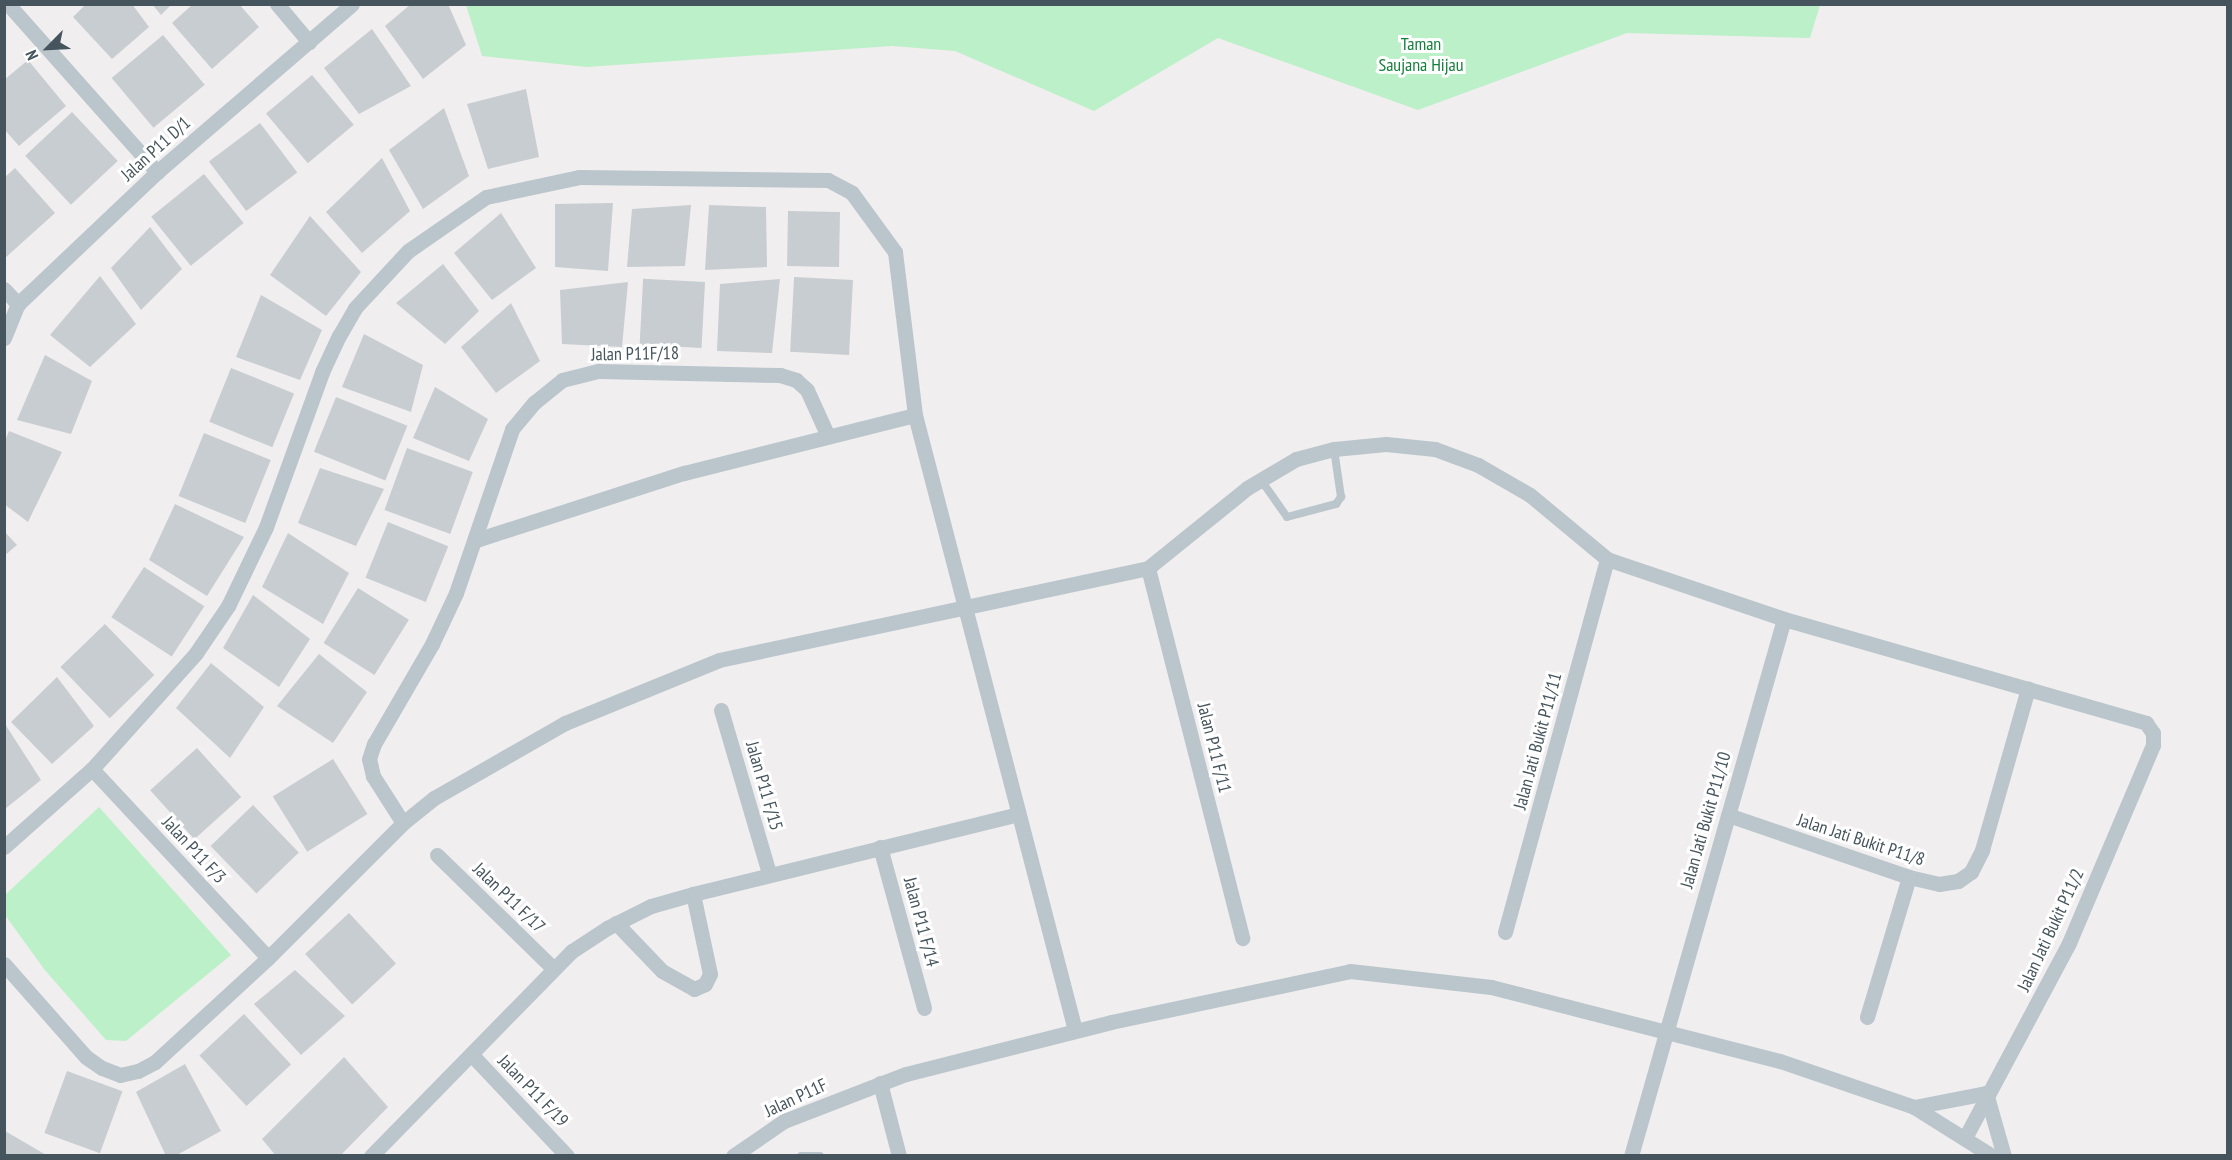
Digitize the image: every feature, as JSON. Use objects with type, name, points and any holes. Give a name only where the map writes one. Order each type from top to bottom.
[{"type":"street","points":[[8,4],[157,172]]},
{"type":"street","points":[[277,4],[309,42]]},
{"type":"street","name":"Jalan P11 D/1","points":[[4,338],[18,304],[157,172],[352,4]]},
{"type":"street","points":[[4,847],[92,769],[196,653],[228,606],[267,527],[322,372],[356,308],[408,251],[486,197],[579,177],[828,180],[852,193],[896,252],[915,415],[1075,1030]]},
{"type":"street","points":[[4,289],[18,304]]},
{"type":"street","name":"Jalan P11F/18","points":[[403,823],[373,776],[369,759],[374,744],[407,693],[432,644],[476,540],[512,429],[535,402],[562,381],[598,371],[780,375],[807,390],[827,434]]},
{"type":"street","points":[[476,540],[684,473],[827,434],[915,415]]},
{"type":"street","points":[[4,964],[86,1057],[102,1068],[120,1075],[155,1062],[268,958],[403,823],[434,798],[565,723],[719,660],[1148,568],[1261,480],[1296,459],[1334,448],[1386,444],[1436,449],[1478,465],[1530,495],[1607,560],[1784,619],[2028,688]]},
{"type":"street","name":"Jalan Jati Bukit P11/11","points":[[1505,932],[1607,560]]},
{"type":"street","name":"Jalan P11 F/11","points":[[1148,568],[1242,938]]},
{"type":"street","name":"Jalan Jati Bukit P11/10","points":[[1631,1155],[1664,1032],[1784,619]]},
{"type":"street","name":"Jalan Jati Bukit P11/2","points":[[1966,1137],[1986,1093],[2016,1047],[2069,943],[2153,746],[2153,733],[2146,723],[2028,688]]},
{"type":"street","name":"Jalan Jati Bukit P11/8","points":[[1728,815],[1909,878],[1939,884],[1958,880],[1971,872],[1982,850],[2028,688]]},
{"type":"street","name":"Jalan P11 F/15","points":[[721,710],[769,873]]},
{"type":"street","name":"Jalan P11 F/3","points":[[92,769],[268,958]]},
{"type":"street","points":[[371,1155],[572,951],[616,923],[651,906],[769,873],[1018,814]]},
{"type":"street","name":"Jalan P11 F/14","points":[[880,847],[924,1008]]},
{"type":"street","name":"Jalan P11 F/17","points":[[437,855],[554,969]]},
{"type":"street","points":[[1867,1017],[1909,878]]},
{"type":"street","points":[[616,923],[662,971],[683,985],[700,986],[705,984],[710,974],[693,894]]},
{"type":"street","name":"Jalan P11F","points":[[733,1155],[784,1121],[880,1083],[1075,1030],[1350,971],[1491,987],[1780,1061],[1914,1107],[1992,1155]]},
{"type":"street","name":"Jalan P11 F/19","points":[[471,1054],[567,1155]]},
{"type":"street","points":[[880,1083],[899,1155]]},
{"type":"street","points":[[1914,1107],[1986,1093],[2004,1155]]},
{"type":"lane","points":[[1261,480],[1287,517],[1336,504],[1341,497],[1334,448]]},
{"type":"lane","points":[[801,1155],[820,1155]]},
{"type":"green space","name":"Taman Saujana Hijau","points":[[466,4],[1820,5],[1810,38],[1627,33],[1418,110],[1218,38],[1094,111],[955,51],[892,46],[587,67],[482,56]]},
{"type":"green space","points":[[99,807],[231,955],[126,1041],[106,1040],[44,969],[5,915],[5,895]]},
{"type":"building","points":[[86,4],[132,4],[149,27],[112,59],[73,17]]},
{"type":"building","points":[[152,4],[172,4],[161,15]]},
{"type":"building","points":[[193,4],[239,4],[259,27],[212,69],[172,23]]},
{"type":"building","points":[[411,4],[448,4],[466,45],[423,79],[385,26]]},
{"type":"building","points":[[372,29],[411,86],[359,114],[324,68]]},
{"type":"building","points":[[163,35],[205,85],[153,128],[112,78]]},
{"type":"building","points":[[28,60],[66,106],[19,146],[4,129],[4,80]]},
{"type":"building","points":[[312,75],[354,125],[308,163],[266,114]]},
{"type":"building","points":[[526,89],[539,157],[488,169],[467,104]]},
{"type":"building","points":[[444,108],[469,176],[423,209],[389,150]]},
{"type":"building","points":[[72,112],[118,161],[71,205],[25,156]]},
{"type":"building","points":[[260,123],[297,173],[246,211],[209,162]]},
{"type":"building","points":[[382,158],[410,211],[362,253],[326,212]]},
{"type":"building","points":[[15,168],[55,213],[4,259],[4,178]]},
{"type":"building","points":[[204,174],[244,223],[191,266],[151,217]]},
{"type":"building","points":[[613,203],[608,271],[555,267],[555,204]]},
{"type":"building","points":[[691,205],[685,266],[627,267],[632,209]]},
{"type":"building","points":[[709,205],[766,207],[767,267],[705,270]]},
{"type":"building","points":[[788,211],[840,212],[839,267],[787,266]]},
{"type":"building","points":[[501,213],[536,268],[492,300],[454,253]]},
{"type":"building","points":[[310,216],[361,272],[326,316],[270,275]]},
{"type":"building","points":[[150,227],[182,269],[141,310],[111,268]]},
{"type":"building","points":[[443,264],[479,311],[445,344],[396,303]]},
{"type":"building","points":[[100,276],[136,324],[90,367],[50,335]]},
{"type":"building","points":[[794,277],[853,280],[849,355],[790,352]]},
{"type":"building","points":[[643,279],[705,282],[702,348],[640,345]]},
{"type":"building","points":[[780,279],[772,353],[717,351],[720,284]]},
{"type":"building","points":[[628,282],[622,347],[562,344],[560,290]]},
{"type":"building","points":[[261,295],[322,330],[300,380],[236,357]]},
{"type":"building","points":[[511,303],[540,361],[496,393],[461,347]]},
{"type":"building","points":[[364,334],[423,365],[411,412],[342,387]]},
{"type":"building","points":[[45,355],[92,381],[71,434],[17,420]]},
{"type":"building","points":[[231,368],[294,393],[272,447],[209,422]]},
{"type":"building","points":[[435,387],[488,419],[469,461],[413,438]]},
{"type":"building","points":[[336,397],[407,426],[385,481],[314,452]]},
{"type":"building","points":[[9,431],[62,452],[28,522],[4,504],[4,443]]},
{"type":"building","points":[[204,433],[271,460],[245,523],[179,496]]},
{"type":"building","points":[[407,448],[473,472],[450,534],[384,510]]},
{"type":"building","points":[[320,468],[384,489],[356,546],[298,523]]},
{"type":"building","points":[[175,504],[244,537],[207,596],[149,560]]},
{"type":"building","points":[[388,522],[448,546],[426,602],[366,578]]},
{"type":"building","points":[[4,531],[17,545],[4,556]]},
{"type":"building","points":[[288,533],[349,573],[323,624],[262,587]]},
{"type":"building","points":[[144,567],[204,606],[172,657],[111,617]]},
{"type":"building","points":[[358,588],[409,620],[374,675],[324,643]]},
{"type":"building","points":[[253,595],[310,639],[279,687],[223,648]]},
{"type":"building","points":[[105,624],[154,675],[110,718],[60,667]]},
{"type":"building","points":[[319,654],[367,692],[333,743],[277,706]]},
{"type":"building","points":[[211,663],[264,707],[230,758],[176,708]]},
{"type":"building","points":[[57,677],[94,726],[52,764],[11,722]]},
{"type":"building","points":[[5,724],[41,780],[5,809]]},
{"type":"building","points":[[197,748],[241,797],[194,839],[150,790]]},
{"type":"building","points":[[333,759],[367,814],[307,852],[273,797]]},
{"type":"building","points":[[253,805],[299,852],[256,893],[211,846]]},
{"type":"building","points":[[349,913],[396,963],[352,1004],[305,954]]},
{"type":"building","points":[[295,970],[345,1016],[301,1055],[254,1004]]},
{"type":"building","points":[[244,1014],[291,1064],[246,1106],[199,1056]]},
{"type":"building","points":[[344,1057],[388,1107],[340,1156],[276,1156],[262,1139]]},
{"type":"building","points":[[185,1064],[221,1131],[175,1156],[166,1156],[136,1092]]},
{"type":"building","points":[[67,1071],[122,1091],[100,1153],[44,1133]]},
{"type":"building","points":[[5,1131],[48,1156],[4,1156]]}]
